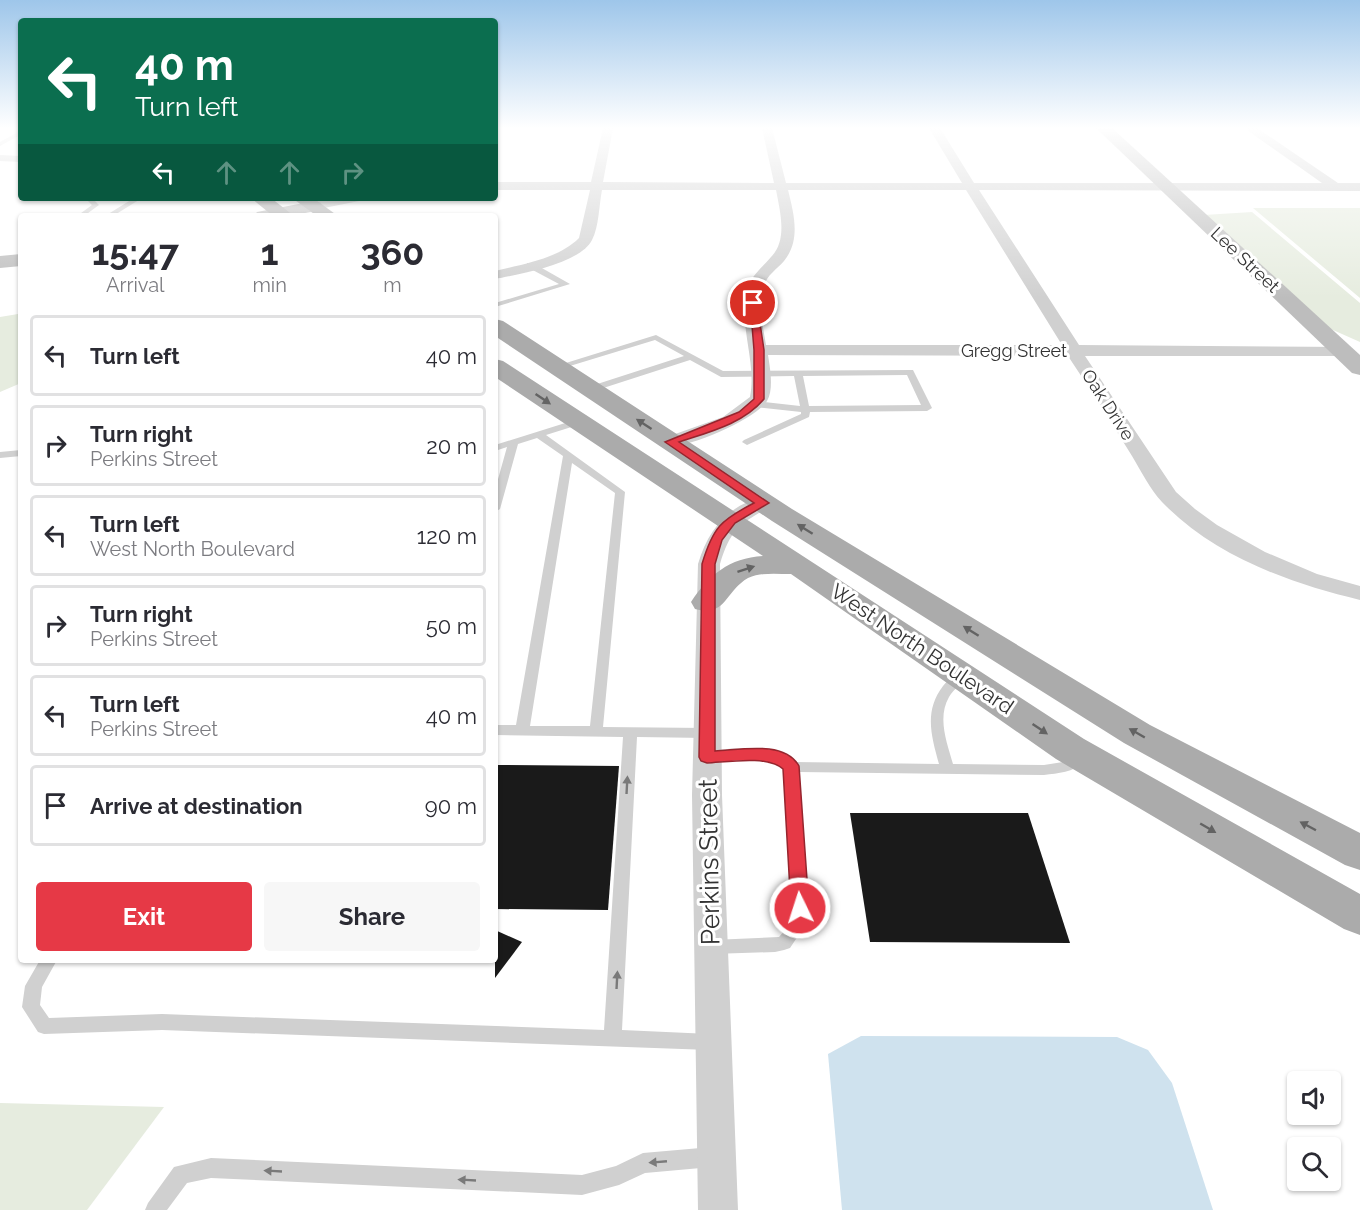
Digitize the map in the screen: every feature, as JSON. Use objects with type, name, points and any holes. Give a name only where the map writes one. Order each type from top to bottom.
[{"type":"main road","points":[[263,201],[274,213]]},
{"type":"main road","name":"West North Boulevard","points":[[498,328],[763,503],[1137,734],[1360,853]]},
{"type":"main road","name":"West North Boulevard","points":[[498,368],[798,565],[1082,756],[1360,915]]},
{"type":"main road","points":[[707,602],[728,576],[747,567],[798,565]]},
{"type":"street","points":[[498,186],[1360,187]]},
{"type":"street","name":"Oak Drive","points":[[971,186],[1073,351],[1168,496],[1186,514],[1238,547],[1277,566],[1360,594]]},
{"type":"street","name":"Lee Street","points":[[1165,186],[1360,368]]},
{"type":"street","points":[[498,274],[556,257],[582,244],[586,239],[596,187]]},
{"type":"street","points":[[671,442],[722,424],[742,414],[755,404],[761,392],[753,303],[756,285],[761,274],[780,256],[789,237],[780,187]]},
{"type":"street","points":[[286,213],[340,201]]},
{"type":"street","points":[[0,262],[18,260]]},
{"type":"street","name":"Gregg Street","points":[[759,350],[1342,351]]},
{"type":"street","name":"Perkins Street","points":[[718,1210],[707,745],[709,564],[715,540],[730,520],[763,503]]},
{"type":"lane","points":[[84,213],[96,205],[91,201]]},
{"type":"lane","points":[[113,213],[132,201]]},
{"type":"lane","points":[[498,304],[566,284],[530,265]]},
{"type":"lane","points":[[557,367],[656,337],[721,374],[910,372],[927,408],[788,409],[755,404]]},
{"type":"lane","points":[[591,389],[690,357]]},
{"type":"lane","points":[[747,442],[804,418],[806,415],[798,372]]},
{"type":"lane","points":[[498,447],[578,422]]},
{"type":"lane","points":[[539,435],[620,492],[596,731]]},
{"type":"lane","points":[[498,498],[513,443]]},
{"type":"lane","points":[[0,455],[18,453]]},
{"type":"lane","points":[[522,730],[568,455]]},
{"type":"lane","points":[[948,769],[937,731],[938,712],[945,689],[961,675]]},
{"type":"lane","points":[[498,730],[630,732],[782,758],[791,766],[1044,770],[1066,767],[1082,756]]},
{"type":"lane","points":[[613,1038],[630,732]]},
{"type":"lane","points":[[711,947],[775,945],[784,943],[792,933],[800,908],[791,766]]},
{"type":"lane","points":[[47,963],[34,986],[31,1007],[44,1026],[162,1022],[714,1042]]},
{"type":"lane","points":[[155,1210],[181,1174],[211,1168],[582,1185],[619,1174],[643,1163],[717,1157]]},
{"type":"shaded area","points":[[1253,208],[1360,208],[1360,298]]},
{"type":"shaded area","points":[[1252,212],[1360,303],[1360,342],[1324,326],[1204,215]]},
{"type":"shaded area","points":[[18,314],[18,384],[0,392],[0,317]]},
{"type":"shaded area","points":[[0,1103],[164,1107],[87,1210],[0,1210]]},
{"type":"water","points":[[861,1036],[1117,1037],[1148,1050],[1172,1083],[1213,1210],[842,1210],[828,1054]]},
{"type":"building","points":[[498,765],[619,766],[608,910],[498,909]]},
{"type":"building","points":[[850,813],[1028,813],[1070,943],[870,942]]},
{"type":"building","points":[[498,931],[522,942],[495,978],[495,963],[498,963]]},
{"type":"route","points":[[753,303],[759,350],[761,392],[759,399],[742,414],[722,424],[671,442],[763,503],[730,520],[715,540],[709,564],[707,757],[765,755],[782,758],[791,766],[800,908]]}]
